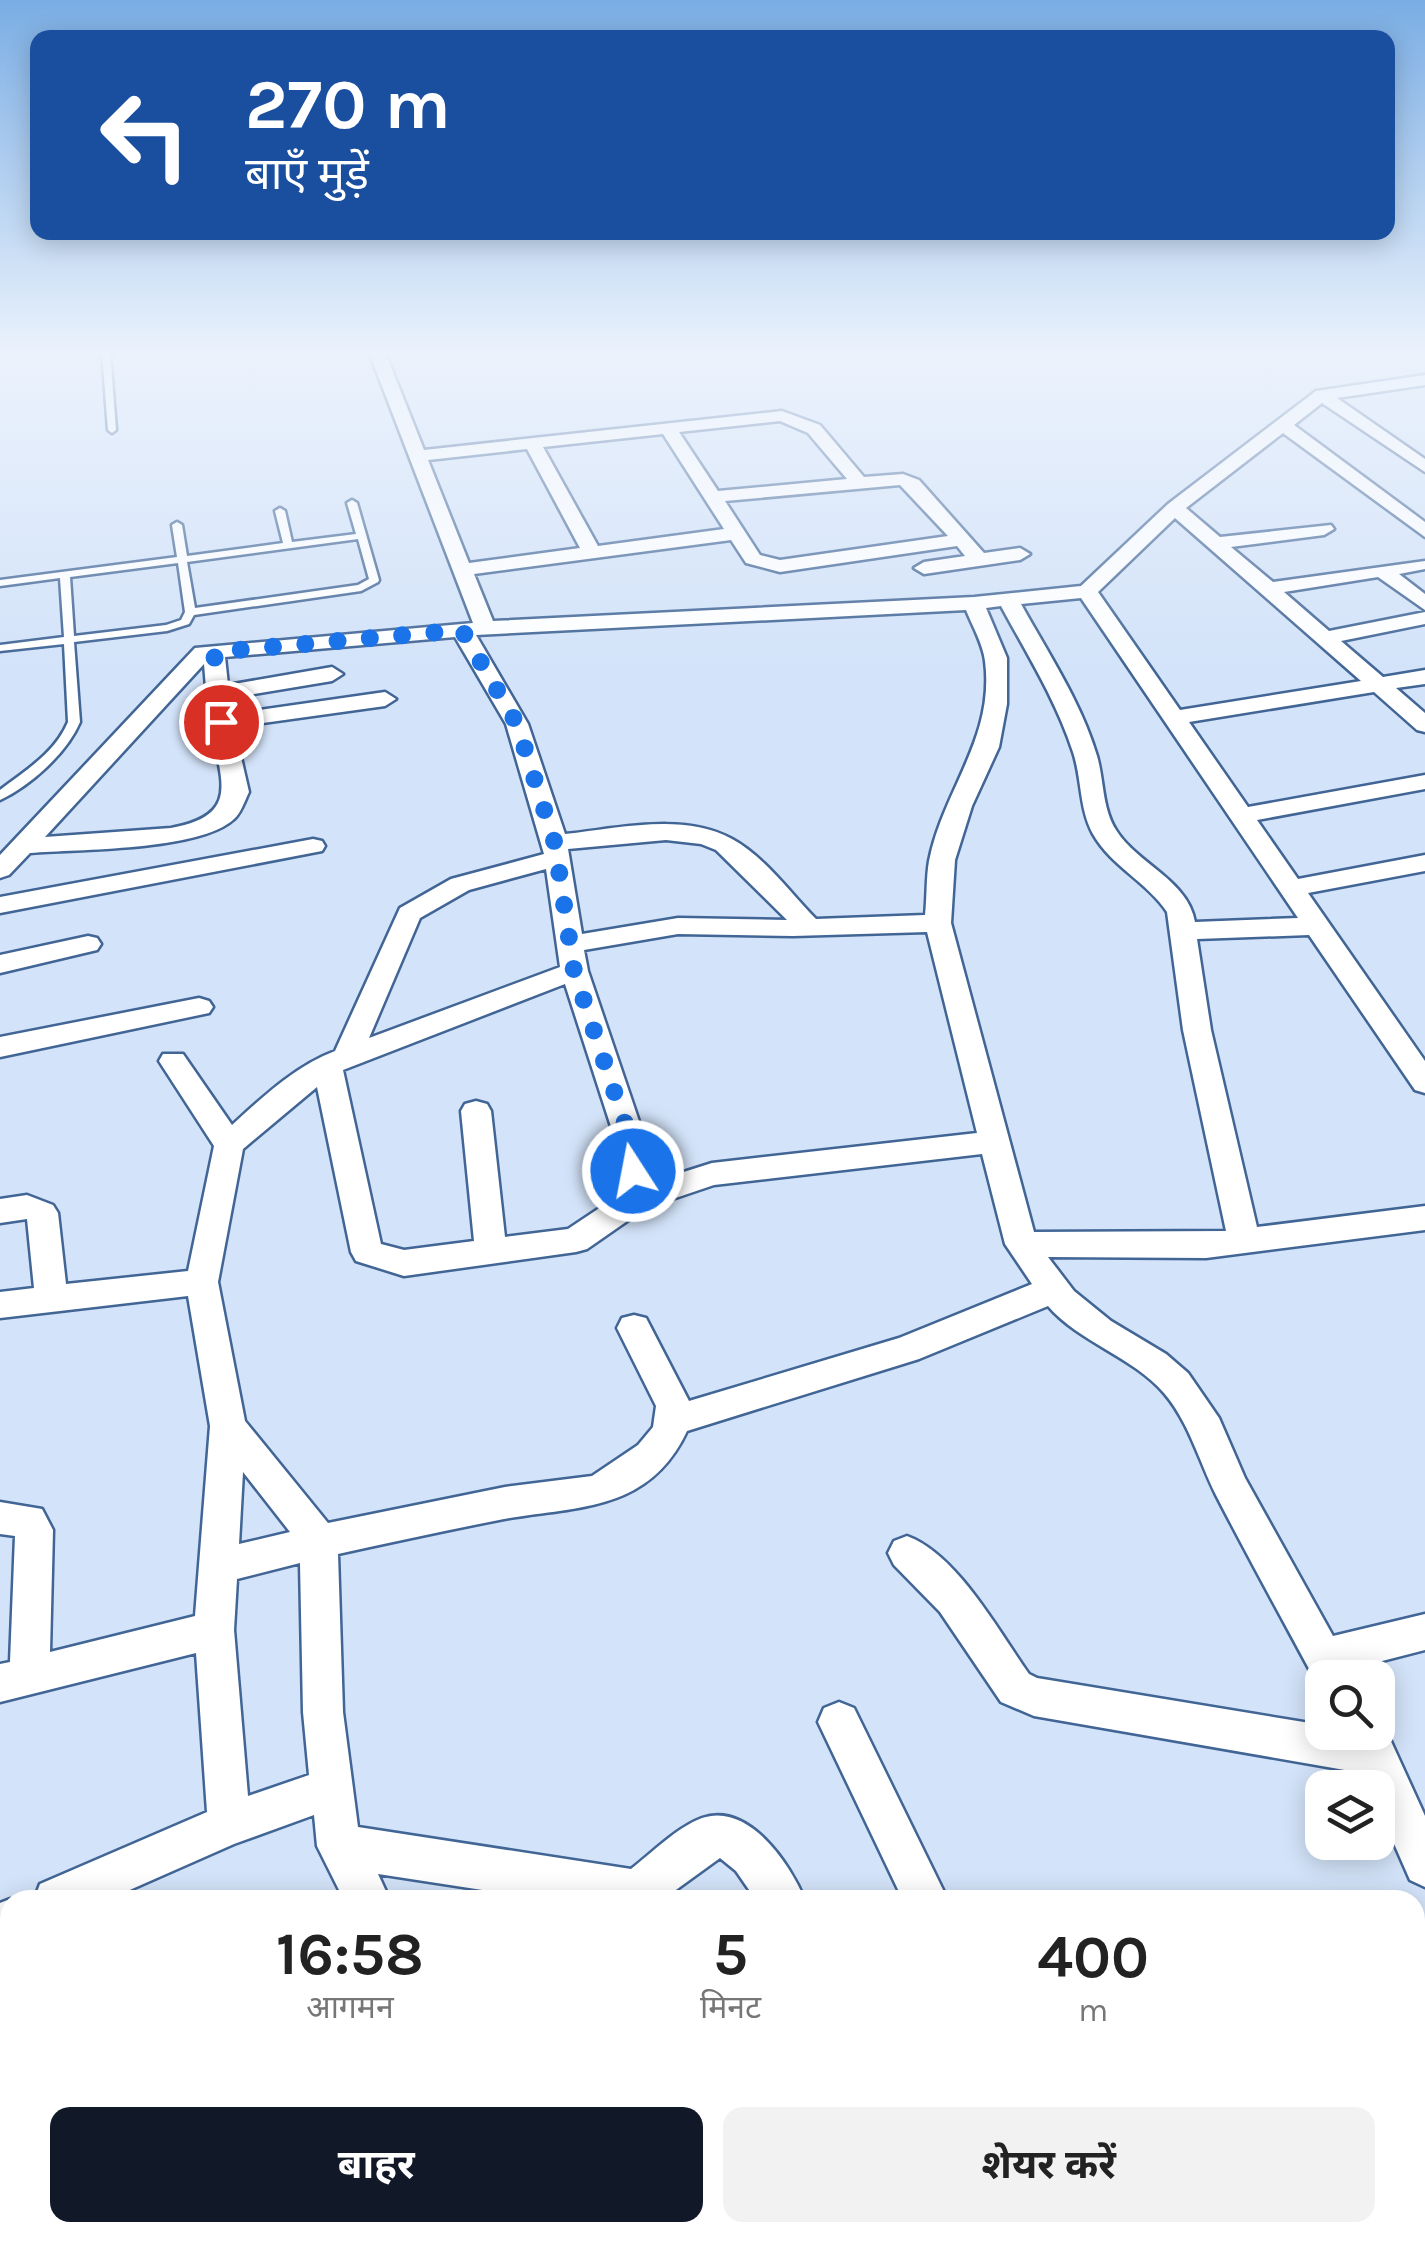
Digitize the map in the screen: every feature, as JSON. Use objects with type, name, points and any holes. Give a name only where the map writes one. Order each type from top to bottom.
[{"type":"street","points":[[418,457],[462,570],[473,629],[517,724],[556,851],[573,958],[631,1142],[635,1200]]},
{"type":"street","points":[[539,457],[592,553]]},
{"type":"street","points":[[686,457],[753,559],[768,566],[962,540]]},
{"type":"street","points":[[837,457],[858,481]]},
{"type":"street","points":[[0,870],[203,653],[473,629],[974,603],[1087,592],[1175,508],[1242,457]]},
{"type":"street","points":[[1325,457],[1425,531]]},
{"type":"street","points":[[713,497],[891,478],[913,484],[979,560]]},
{"type":"street","points":[[1175,508],[1425,725]]},
{"type":"street","points":[[1215,543],[1324,529]]},
{"type":"street","points":[[462,570],[736,534]]},
{"type":"street","points":[[906,548],[939,584]]},
{"type":"street","points":[[924,568],[1020,554]]},
{"type":"street","points":[[1268,590],[1418,565]]},
{"type":"street","points":[[1382,571],[1425,604]]},
{"type":"street","points":[[1087,592],[1425,1083]]},
{"type":"street","points":[[1008,600],[1068,708],[1086,757],[1096,816],[1107,837],[1128,861],[1167,892],[1180,912],[1180,932],[1222,1152],[1244,1240]]},
{"type":"street","points":[[974,603],[996,658],[996,704],[988,747],[960,806],[942,860],[938,923],[1020,1244],[1054,1289],[1099,1332],[1154,1364],[1176,1382],[1206,1430],[1230,1485],[1326,1660]]},
{"type":"street","points":[[1323,638],[1425,618]]},
{"type":"street","points":[[22,846],[200,830],[226,814],[236,792],[221,722],[214,652]]},
{"type":"street","points":[[218,693],[332,674]]},
{"type":"street","points":[[1174,718],[1425,677]]},
{"type":"street","points":[[221,722],[385,699]]},
{"type":"street","points":[[1241,816],[1425,782]]},
{"type":"street","points":[[808,928],[727,846],[707,836],[676,833],[556,851],[434,895],[409,914],[337,1060],[367,1252],[404,1263],[576,1240],[635,1200],[712,1174],[992,1142]]},
{"type":"street","points":[[0,905],[313,846]]},
{"type":"street","points":[[1291,888],[1425,863]]},
{"type":"street","points":[[230,1824],[214,1630],[228,1426],[202,1282],[229,1145],[283,1096],[337,1060],[573,958],[678,926],[808,928],[938,923]]},
{"type":"street","points":[[1180,932],[1318,926]]},
{"type":"street","points":[[0,964],[88,944]]},
{"type":"street","points":[[0,1047],[199,1007]]},
{"type":"street","points":[[173,1062],[229,1145]]},
{"type":"street","points":[[476,1112],[492,1252]]},
{"type":"street","points":[[0,1210],[34,1207],[42,1213],[51,1296]]},
{"type":"street","points":[[1020,1244],[1206,1246],[1425,1218]]},
{"type":"street","points":[[0,1305],[51,1296],[202,1282]]},
{"type":"street","points":[[675,1420],[907,1349],[1054,1289]]},
{"type":"street","points":[[220,1566],[318,1540],[516,1501],[599,1490],[632,1474],[670,1434],[675,1420],[674,1406],[634,1328]]},
{"type":"street","points":[[228,1426],[318,1540],[322,1712],[339,1846],[363,1890]]},
{"type":"street","points":[[0,1518],[29,1521],[34,1530],[14,1679],[214,1630]]},
{"type":"street","points":[[907,1553],[954,1599],[1015,1688],[1212,1729],[1305,1738]]},
{"type":"street","points":[[1349,1660],[1425,1632]]},
{"type":"street","points":[[839,1722],[921,1890]]},
{"type":"street","points":[[1375,1750],[1425,1865]]},
{"type":"street","points":[[79,1890],[230,1824],[332,1788]]},
{"type":"street","points":[[646,1890],[707,1838],[719,1834],[734,1838],[775,1890]]},
{"type":"street","points":[[339,1846],[603,1890]]},
{"type":"lane","points":[[190,612],[370,584],[374,580],[352,504]]},
{"type":"lane","points":[[280,512],[288,546]]},
{"type":"lane","points":[[0,648],[185,622],[190,612],[177,525]]},
{"type":"lane","points":[[0,582],[362,536]]},
{"type":"lane","points":[[0,796],[63,744],[74,722],[65,574]]},
{"type":"route","points":[[221,722],[214,652],[462,630],[517,724],[555,844],[574,971],[631,1142],[633,1171]]}]
